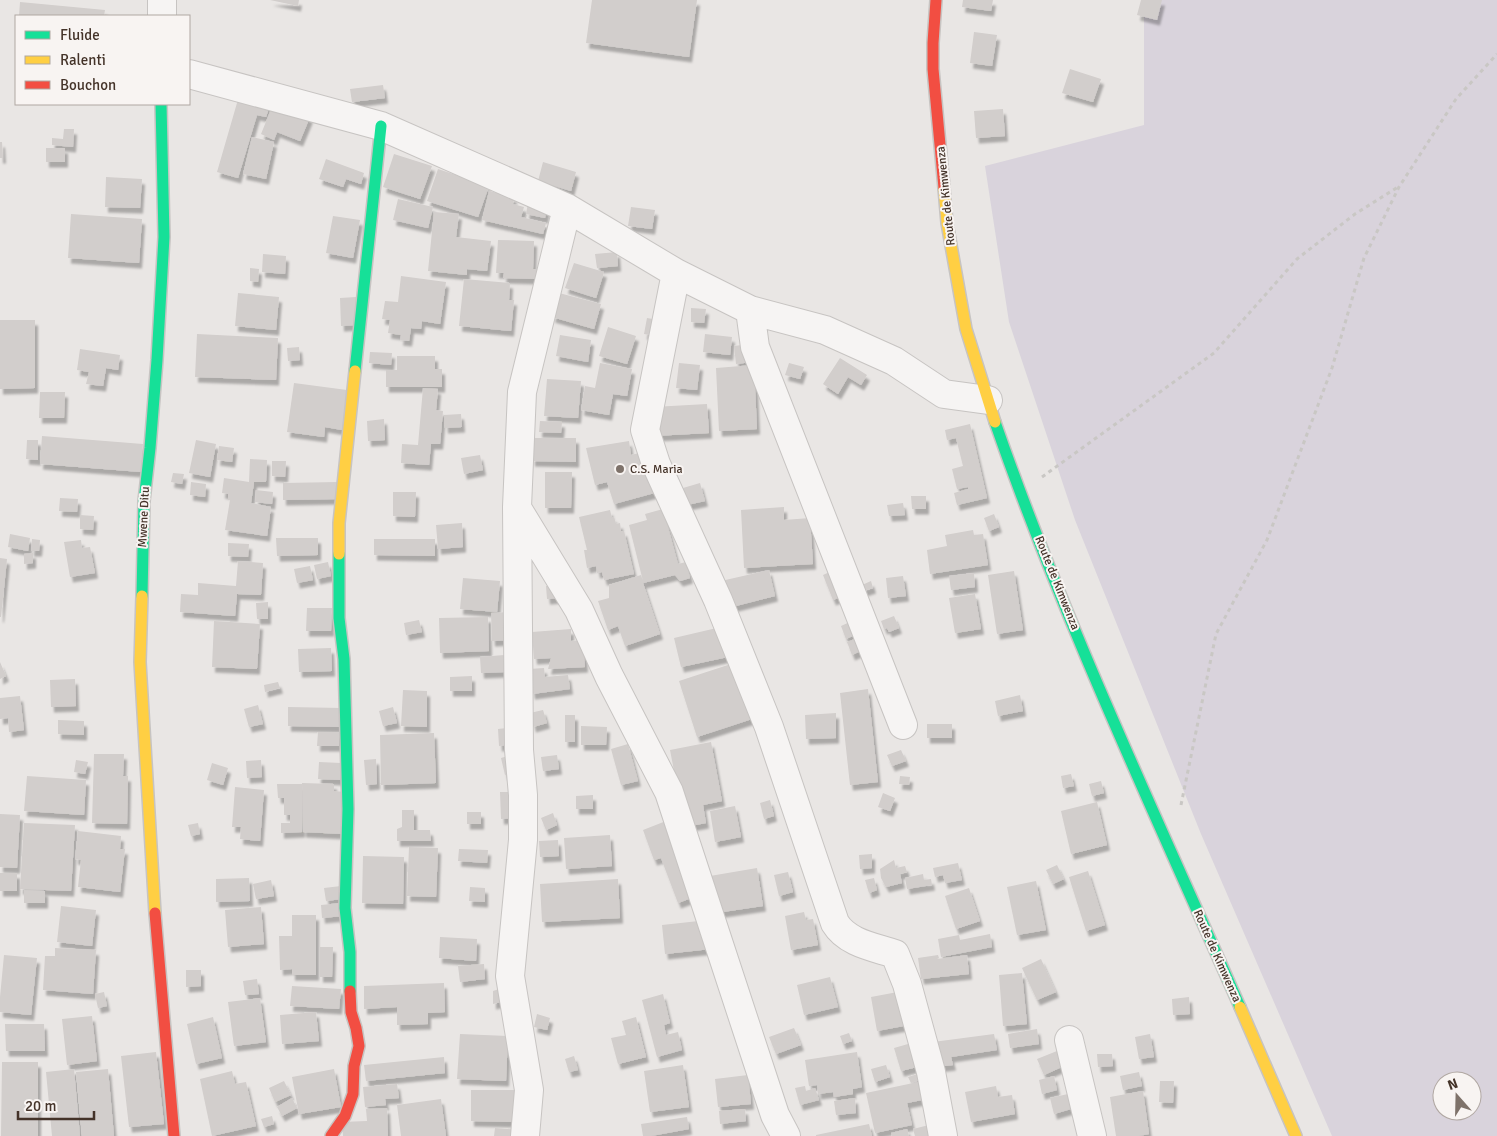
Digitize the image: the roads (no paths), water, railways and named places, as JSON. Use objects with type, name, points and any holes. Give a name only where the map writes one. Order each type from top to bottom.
[{"type":"street","points":[[162,0],[162,15]]},
{"type":"street","name":"Route de Kimwenza","points":[[936,0],[933,43],[934,69],[948,222],[966,329],[988,400],[1020,494],[1096,679],[1296,1136]]},
{"type":"street","points":[[190,74],[381,126],[567,208],[676,273],[750,310],[825,330],[894,361],[944,394],[988,400]]},
{"type":"street","name":"Mwene Ditu","points":[[161,105],[164,237],[157,360],[144,501],[140,662],[156,931],[174,1136]]},
{"type":"street","points":[[331,1136],[345,1116],[353,1094],[354,1066],[359,1046],[351,1012],[350,952],[345,908],[348,809],[344,659],[339,618],[339,523],[381,126]]},
{"type":"street","points":[[525,1136],[529,1090],[510,976],[522,840],[523,795],[519,750],[517,507],[522,392],[567,208]]},
{"type":"street","points":[[676,273],[645,430],[656,464],[718,600],[769,727],[835,922],[839,930],[850,939],[895,954],[907,984],[931,1072],[943,1136]]},
{"type":"street","points":[[750,310],[755,347],[903,725]]},
{"type":"street","points":[[517,507],[579,610],[609,676],[670,792],[775,1115],[786,1136]]},
{"type":"street","points":[[1069,1040],[1092,1136]]},
{"type":"place","name":"C.S. Maria","points":[[620,469]]}]
